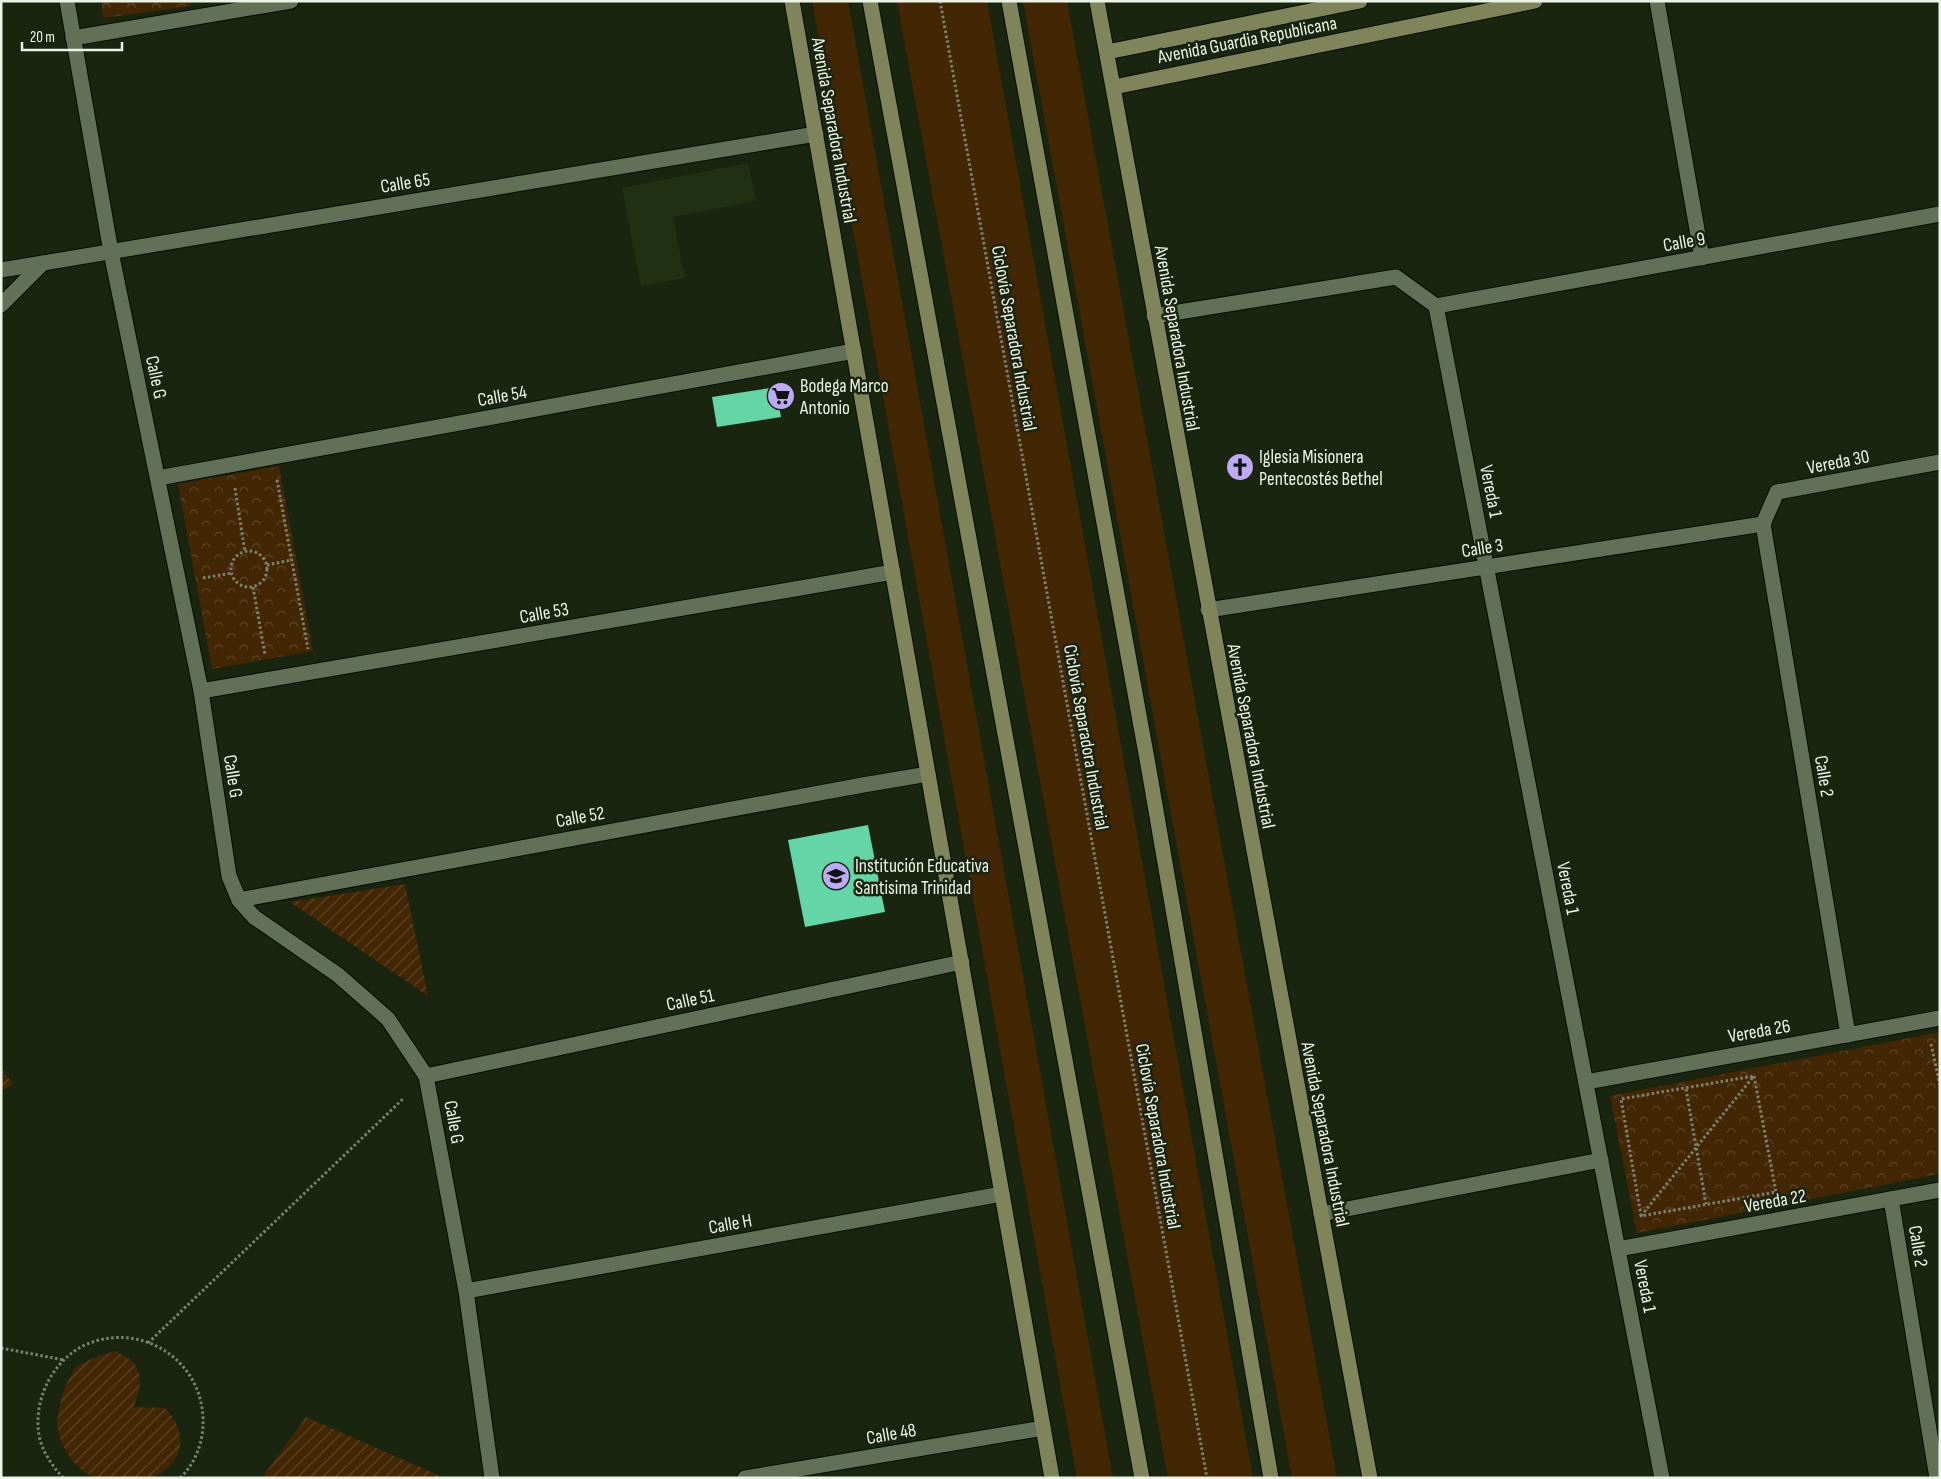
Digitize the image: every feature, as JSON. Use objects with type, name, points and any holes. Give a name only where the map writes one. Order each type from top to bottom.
[{"type":"street","name":"Calle G","points":[[67,1],[111,252],[201,691],[229,876],[239,900],[254,916],[338,975],[388,1019],[426,1076],[466,1291],[492,1478]]},
{"type":"street","points":[[73,38],[291,1]]},
{"type":"street","name":"Avenida Separadora Industrial","points":[[792,1],[1052,1478]]},
{"type":"street","points":[[870,1],[1142,1478]]},
{"type":"street","points":[[1009,1],[1150,779],[1271,1478]]},
{"type":"street","name":"Avenida Separadora Industrial","points":[[1097,1],[1208,610],[1370,1478]]},
{"type":"street","name":"Avenida Guardia Republicana","points":[[1107,52],[1360,1]]},
{"type":"street","name":"Avenida Guardia Republicana","points":[[1114,87],[1535,1]]},
{"type":"street","points":[[1656,1],[1702,258]]},
{"type":"street","name":"Calle 65","points":[[1,270],[816,134]]},
{"type":"street","name":"Calle 9","points":[[1436,306],[1940,214]]},
{"type":"street","points":[[1,304],[44,262]]},
{"type":"street","points":[[1154,316],[1396,277],[1436,306]]},
{"type":"street","name":"Vereda 1","points":[[1436,306],[1662,1478]]},
{"type":"street","name":"Calle 54","points":[[158,478],[854,351]]},
{"type":"street","name":"Vereda 30","points":[[1763,524],[1777,492],[1940,462]]},
{"type":"street","name":"Calle 3","points":[[1208,610],[1763,524]]},
{"type":"street","name":"Calle 2","points":[[1763,524],[1848,1035]]},
{"type":"street","name":"Calle 53","points":[[201,691],[893,572]]},
{"type":"street","name":"Calle 52","points":[[239,900],[853,786],[928,774]]},
{"type":"street","name":"Calle 51","points":[[426,1076],[962,962]]},
{"type":"street","name":"Vereda 26","points":[[1586,1082],[1940,1018]]},
{"type":"street","points":[[1320,1214],[1601,1160]]},
{"type":"street","name":"Vereda 22","points":[[1618,1249],[1940,1190]]},
{"type":"street","name":"Calle H","points":[[466,1291],[1002,1194]]},
{"type":"street","name":"Calle 2","points":[[1891,1199],[1937,1478]]},
{"type":"street","name":"Calle 48","points":[[745,1478],[1044,1428]]},
{"type":"path","name":"Ciclovía Separadora Industrial","points":[[940,1],[1207,1478]]},
{"type":"path","points":[[273,458],[312,672]]},
{"type":"path","points":[[232,465],[245,552]]},
{"type":"path","points":[[245,552],[254,552],[262,557],[267,565],[266,575],[262,582],[253,587],[244,586],[236,581],[232,573],[232,564],[237,556],[245,552]]},
{"type":"path","points":[[267,565],[292,560]]},
{"type":"path","points":[[198,579],[232,573]]},
{"type":"path","points":[[253,587],[266,657]]},
{"type":"path","points":[[299,650],[308,648]]},
{"type":"path","points":[[257,658],[274,655]]},
{"type":"path","points":[[1931,1041],[1940,1085]]},
{"type":"path","points":[[148,1343],[426,1076]]},
{"type":"path","points":[[1641,1216],[1621,1099],[1754,1076]]},
{"type":"path","points":[[1641,1216],[1754,1076]]},
{"type":"path","points":[[1641,1216],[1776,1192],[1754,1076]]},
{"type":"path","points":[[1686,1088],[1706,1204]]},
{"type":"path","points":[[62,1478],[49,1462],[39,1436],[38,1408],[47,1382],[64,1360],[87,1344],[114,1338],[142,1340],[167,1351],[188,1370],[200,1394],[204,1421],[200,1447],[181,1478]]},
{"type":"path","points":[[1,1348],[64,1360]]},
{"type":"shaded area","points":[[748,163],[756,201],[673,217],[685,278],[641,286],[622,188]]},
{"type":"green space","points":[[101,1],[190,1],[191,6],[103,18]]},
{"type":"green space","points":[[812,1],[848,1],[1113,1478],[1077,1478]]},
{"type":"green space","points":[[897,1],[987,1],[1253,1478],[1168,1478]]},
{"type":"green space","points":[[1023,1],[1067,1],[1337,1478],[1292,1478]]},
{"type":"green space","points":[[279,466],[313,651],[212,669],[178,484]]},
{"type":"green space","points":[[405,884],[428,996],[290,902]]},
{"type":"green space","points":[[1940,1032],[1940,1174],[1637,1233],[1610,1096]]},
{"type":"green space","points":[[1,1068],[13,1084],[1,1091]]},
{"type":"green space","points":[[115,1351],[132,1361],[139,1373],[139,1388],[134,1407],[165,1408],[172,1416],[180,1434],[179,1452],[175,1460],[168,1468],[155,1476],[142,1478],[99,1478],[91,1475],[76,1465],[65,1449],[58,1432],[57,1418],[63,1393],[71,1375],[84,1362]]},
{"type":"green space","points":[[306,1417],[445,1478],[262,1478]]},
{"type":"building","points":[[776,387],[781,417],[717,427],[712,397]]},
{"type":"building","name":"Institución Educativa Santisima Trinidad","points":[[868,825],[885,912],[805,927],[788,840]]},
{"type":"place","name":"Bodega Marco Antonio","points":[[781,396]]},
{"type":"place","name":"Iglesia Misionera Pentecostés Bethel","points":[[1240,467]]},
{"type":"place","name":"Institución Educativa Santisima Trinidad","points":[[836,876]]}]
